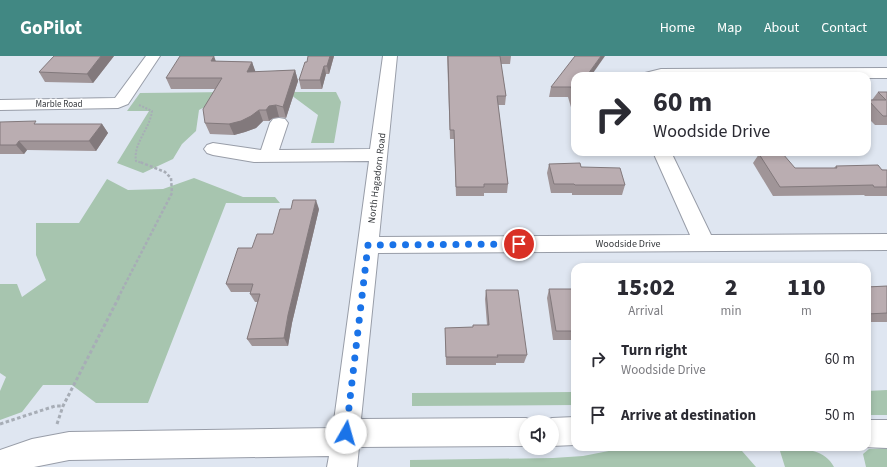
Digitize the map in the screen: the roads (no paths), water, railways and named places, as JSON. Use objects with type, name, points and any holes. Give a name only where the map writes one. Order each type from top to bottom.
[{"type":"street","name":"Marble Road","points":[[0,104],[118,103],[122,101],[153,56]]},
{"type":"street","name":"North Hagadorn Road","points":[[345,448],[390,56]]},
{"type":"street","points":[[871,73],[887,73]]},
{"type":"street","points":[[268,155],[279,122]]},
{"type":"street","points":[[213,148],[254,156],[378,155]]},
{"type":"street","points":[[664,156],[704,243]]},
{"type":"street","name":"Woodside Drive","points":[[368,245],[887,242]]},
{"type":"street","points":[[559,432],[571,431]]},
{"type":"street","points":[[0,465],[51,448],[94,445],[345,448],[519,433]]},
{"type":"street","points":[[871,434],[887,434]]}]
